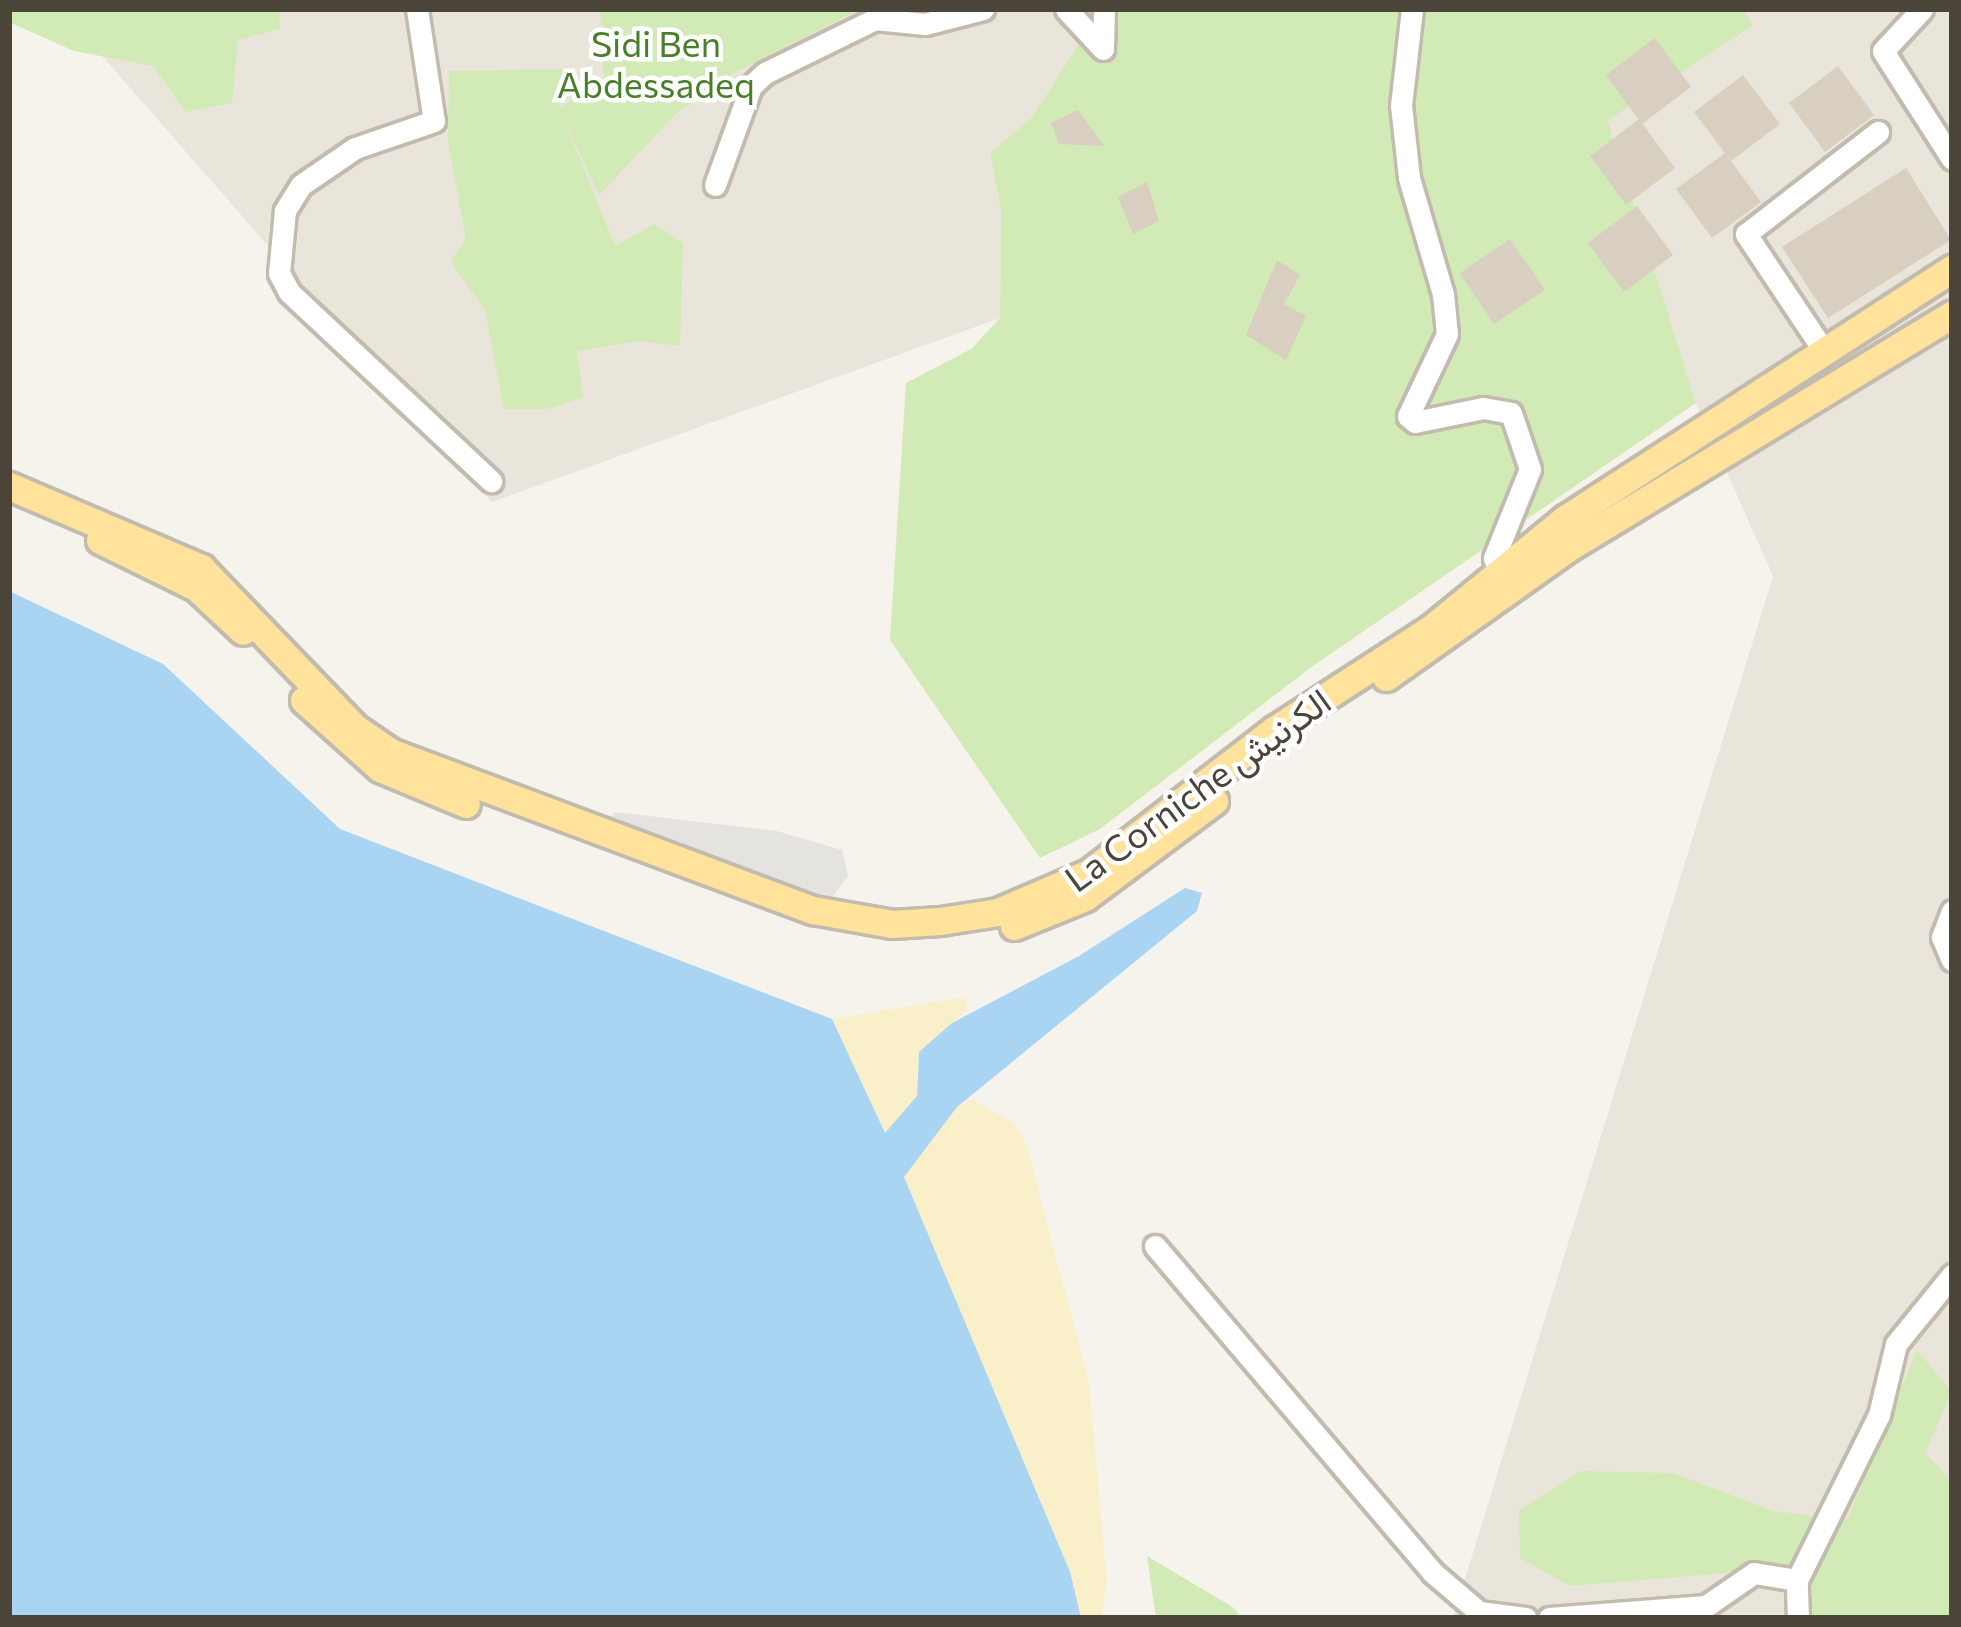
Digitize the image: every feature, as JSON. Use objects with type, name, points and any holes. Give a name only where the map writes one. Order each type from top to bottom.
[{"type":"main road","name":"La Corniche الكرنيش","points":[[9,506],[196,587],[330,729],[380,768],[708,893],[880,941],[986,933],[1085,897],[1295,736],[1423,656],[1565,518],[1952,268]]},
{"type":"main road","name":"La Corniche الكرنيش","points":[[9,486],[201,568],[355,728],[389,752],[813,910],[892,924],[998,912],[1089,873],[1504,582],[1952,314]]},
{"type":"street","points":[[416,9],[434,121],[343,154],[301,184],[286,211],[279,273],[289,292],[491,481]]},
{"type":"street","points":[[715,185],[751,86],[764,73],[875,20],[925,24],[983,9]]},
{"type":"street","points":[[1066,9],[1103,49],[1104,9]]},
{"type":"street","points":[[1412,9],[1401,106],[1408,178],[1443,294],[1447,334],[1408,416],[1415,422],[1483,408],[1511,412],[1531,469],[1494,558],[1504,582]]},
{"type":"street","points":[[1922,9],[1882,51],[1952,160]]},
{"type":"street","points":[[1825,351],[1746,234],[1878,133]]},
{"type":"street","points":[[1952,911],[1942,937],[1952,960]]},
{"type":"street","points":[[1155,1246],[1432,1572],[1479,1612],[1526,1618]]},
{"type":"street","points":[[1798,1618],[1797,1580],[1879,1414],[1896,1344],[1952,1275]]},
{"type":"street","points":[[1549,1618],[1651,1616],[1717,1602],[1754,1573],[1797,1580]]},
{"type":"shaded area","points":[[61,9],[1101,9],[1088,13],[1079,46],[1032,117],[990,154],[1001,212],[1000,318],[492,502]]},
{"type":"shaded area","points":[[1743,9],[1952,9],[1952,1618],[1453,1618],[1773,576],[1696,403],[1608,119],[1752,27]]},
{"type":"shaded area","points":[[615,812],[777,831],[842,850],[848,876],[831,899],[604,824]]},
{"type":"green space","points":[[9,9],[279,9],[280,29],[238,40],[232,103],[186,112],[153,66],[74,51],[9,22]]},
{"type":"green space","name":"Sidi Ben Abdessadeq","points":[[600,9],[887,9],[853,13],[728,76],[675,115],[599,195],[563,117],[615,246],[654,224],[683,243],[680,346],[639,341],[577,351],[583,397],[548,409],[504,409],[485,310],[450,261],[466,240],[448,141],[449,71],[572,69],[560,108],[604,77]]},
{"type":"green space","points":[[1101,9],[1743,9],[1753,26],[1608,120],[1696,403],[1310,668],[1100,829],[1040,858],[890,640],[906,383],[971,349],[1000,318],[1001,212],[990,153],[1032,117],[1078,46],[1088,13]]},
{"type":"green space","points":[[1917,1350],[1952,1392],[1925,1453],[1952,1481],[1952,1618],[1802,1618],[1811,1599],[1739,1572],[1570,1586],[1520,1558],[1519,1510],[1581,1471],[1673,1473],[1773,1511],[1847,1520]]},
{"type":"green space","points":[[1147,1556],[1234,1608],[1241,1618],[1156,1618]]},
{"type":"sand","points":[[965,997],[968,1008],[917,1058],[917,1096],[885,1134],[832,1019]]},
{"type":"sand","points":[[972,1100],[1014,1123],[1026,1143],[1089,1383],[1107,1582],[1101,1618],[1081,1618],[1070,1572],[904,1177],[957,1107]]},
{"type":"water","points":[[9,591],[163,664],[340,829],[832,1019],[885,1133],[917,1096],[919,1052],[952,1023],[1079,956],[1185,888],[1202,893],[1197,911],[957,1107],[904,1177],[1070,1572],[1081,1618],[9,1618]]},
{"type":"building","points":[[1655,38],[1691,87],[1642,124],[1606,75]]},
{"type":"building","points":[[1838,66],[1874,115],[1825,152],[1789,103]]},
{"type":"building","points":[[1743,75],[1780,124],[1731,161],[1694,112]]},
{"type":"building","points":[[1078,110],[1104,146],[1059,144],[1051,123]]},
{"type":"building","points":[[1639,119],[1675,168],[1626,205],[1590,156]]},
{"type":"building","points":[[1725,153],[1761,202],[1712,238],[1676,189]]},
{"type":"building","points":[[1906,168],[1951,240],[1828,318],[1782,247]]},
{"type":"building","points":[[1147,182],[1159,221],[1133,234],[1118,197]]},
{"type":"building","points":[[1637,206],[1673,255],[1624,292],[1588,243]]},
{"type":"building","points":[[1510,239],[1545,290],[1494,324],[1460,273]]},
{"type":"building","points":[[1277,260],[1300,275],[1284,304],[1306,316],[1286,360],[1246,335]]}]
